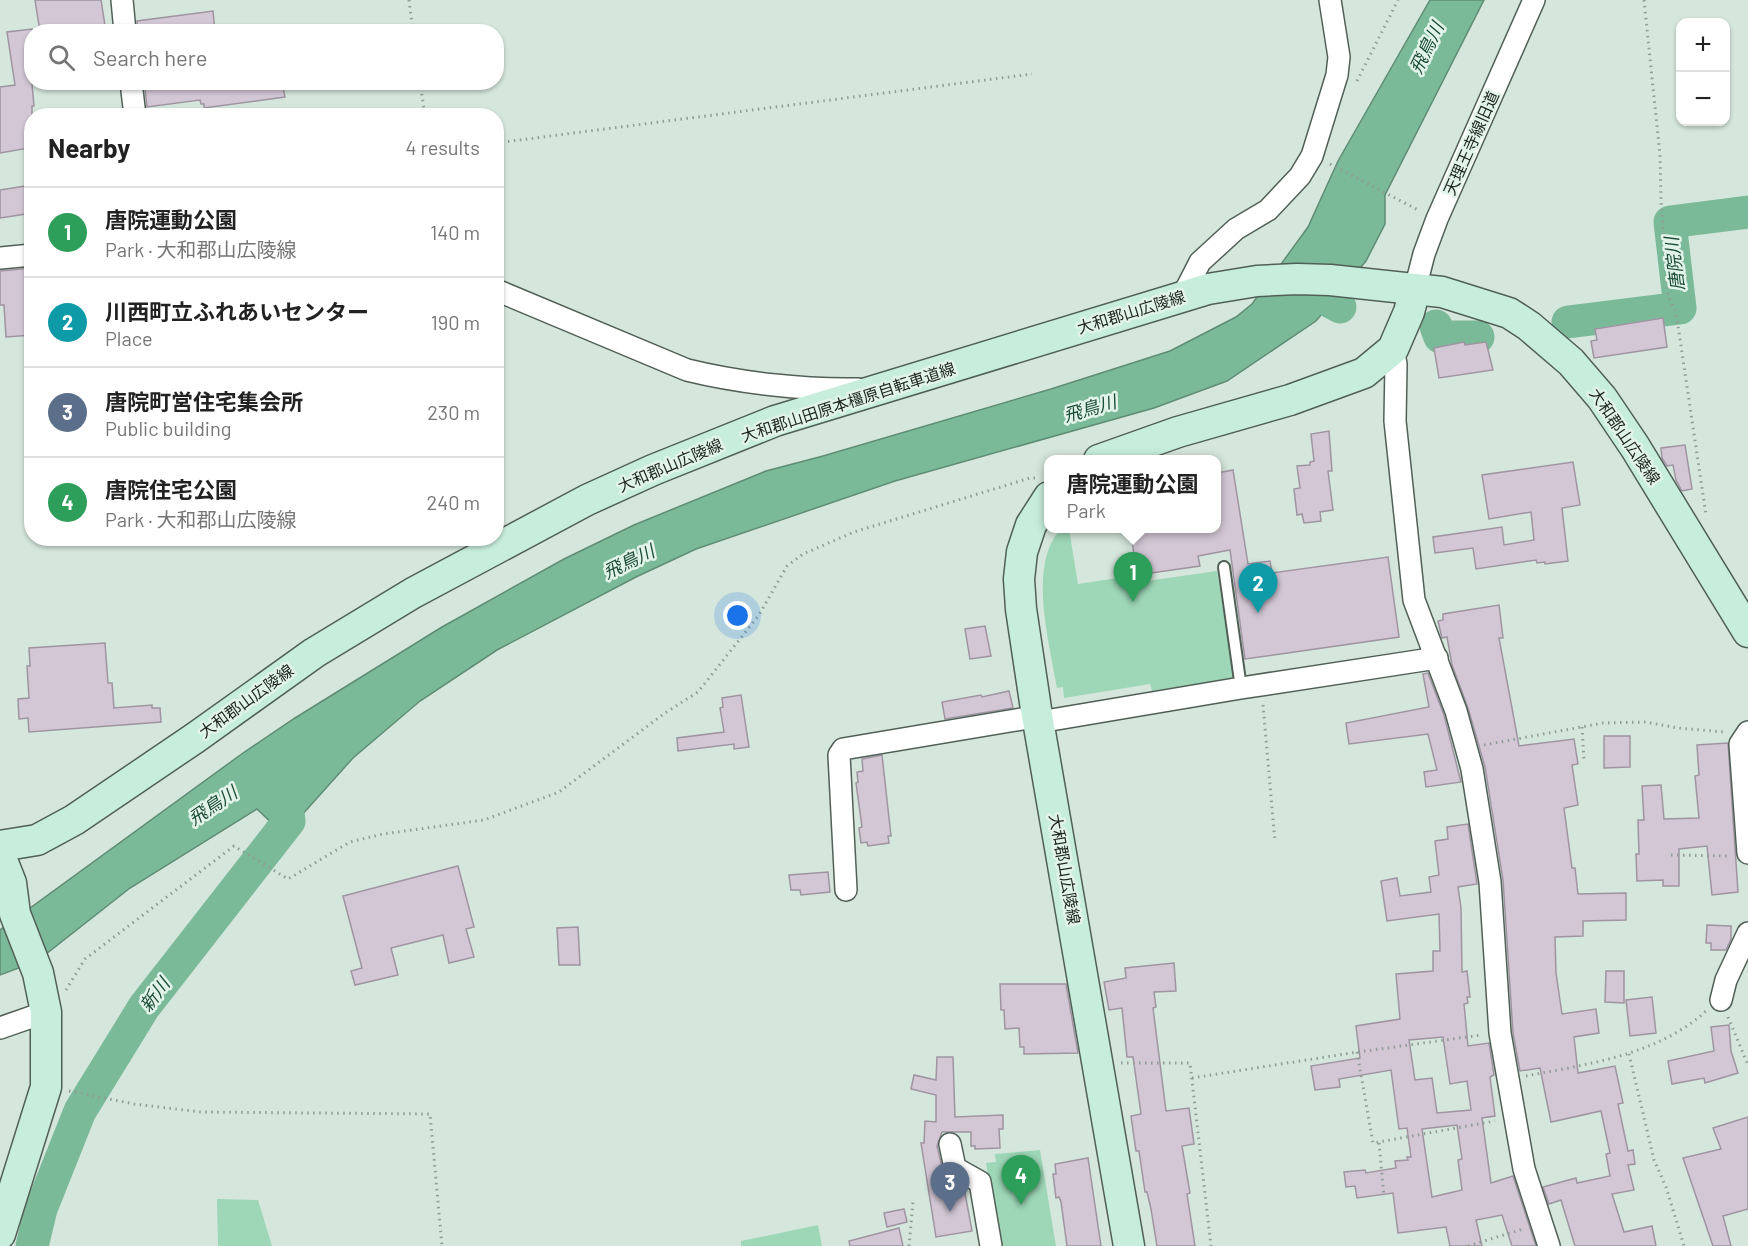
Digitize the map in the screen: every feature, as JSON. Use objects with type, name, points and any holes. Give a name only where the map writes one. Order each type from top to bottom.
[{"type":"main road","name":"大和郡山広陵線","points":[[504,544],[587,500],[653,470],[775,421],[1195,293],[1257,281],[1297,279],[1372,284],[1442,292],[1509,313],[1529,326],[1571,362],[1602,398],[1635,447],[1748,632]]},
{"type":"main road","points":[[1111,455],[1178,432],[1290,400],[1364,373],[1393,350],[1409,312],[1415,289]]},
{"type":"main road","name":"大和郡山広陵線","points":[[1044,488],[1022,552],[1019,579],[1021,609],[1129,1246]]},
{"type":"main road","name":"大和郡山広陵線","points":[[0,846],[37,840],[74,820],[195,738],[314,653],[413,593],[501,546]]},
{"type":"main road","points":[[0,855],[11,883],[15,914],[38,973],[46,1012],[46,1087],[0,1234]]},
{"type":"street","points":[[122,0],[124,24]]},
{"type":"street","points":[[1195,293],[1200,262],[1236,228],[1269,210],[1300,176],[1312,156],[1337,75],[1339,57],[1330,0]]},
{"type":"street","name":"天理王寺線旧道","points":[[1415,289],[1424,254],[1437,219],[1534,0]]},
{"type":"street","points":[[133,90],[134,108]]},
{"type":"street","points":[[0,258],[24,256]]},
{"type":"street","points":[[504,293],[687,370],[711,376],[768,384],[846,390],[876,389]]},
{"type":"street","points":[[1393,350],[1396,364],[1395,421],[1414,600],[1437,658],[1472,769],[1490,882],[1500,1033],[1524,1168],[1549,1246]]},
{"type":"street","points":[[768,384],[773,389],[776,398],[775,421]]},
{"type":"street","points":[[846,890],[839,755],[843,750],[1028,718],[1051,720],[1251,686],[1437,658]]},
{"type":"street","points":[[1742,854],[1740,744],[1747,732]]},
{"type":"street","points":[[1721,1000],[1726,980],[1748,933]]},
{"type":"street","points":[[0,1028],[46,1012]]},
{"type":"street","points":[[950,1144],[955,1168],[980,1182],[991,1246]]},
{"type":"lane","points":[[1224,567],[1251,686]]},
{"type":"path","points":[[409,0],[412,24]]},
{"type":"path","points":[[1644,0],[1660,155],[1668,296],[1676,312],[1707,524]]},
{"type":"path","points":[[504,142],[1032,74]]},
{"type":"path","points":[[421,90],[424,108]]},
{"type":"path","points":[[1327,163],[1418,210]]},
{"type":"path","points":[[46,1012],[64,993],[85,959],[234,846],[288,879],[350,842],[383,834],[484,820],[559,792],[665,713],[698,692],[759,615],[787,566],[803,554],[854,532],[1030,478],[1044,488]]},
{"type":"path","points":[[1251,686],[1275,842]]},
{"type":"path","points":[[1467,748],[1602,723],[1631,722],[1678,728],[1747,732]]},
{"type":"path","points":[[1582,727],[1584,760]]},
{"type":"path","points":[[1671,855],[1742,854]]},
{"type":"path","points":[[1508,1080],[1629,1053],[1660,1042],[1704,1013],[1714,1002],[1721,1000],[1748,1065]]},
{"type":"path","points":[[1192,1078],[1357,1052],[1500,1033]]},
{"type":"path","points":[[1357,1052],[1373,1143],[1515,1117]]},
{"type":"path","points":[[1629,1053],[1654,1160],[1666,1187],[1684,1246]]},
{"type":"path","points":[[1098,1064],[1190,1063],[1211,1246]]},
{"type":"path","points":[[46,1087],[134,1104],[201,1112],[430,1114],[442,1246]]},
{"type":"path","points":[[1379,1143],[1384,1197]]},
{"type":"path","points":[[909,1246],[913,1202]]},
{"type":"path","points":[[1468,1246],[1542,1223]]},
{"type":"shaded area","points":[[1058,533],[1070,533],[1078,584],[1131,576],[1133,583],[1217,571],[1234,678],[1152,691],[1150,684],[1064,698],[1063,687],[1057,688],[1044,605],[1045,562],[1051,544]]},
{"type":"shaded area","points":[[1040,1150],[1056,1246],[1000,1246],[986,1163],[996,1162],[995,1154]]},
{"type":"shaded area","points":[[217,1199],[258,1200],[272,1246],[218,1246]]},
{"type":"shaded area","points":[[818,1225],[822,1246],[741,1246],[741,1241]]},
{"type":"water","points":[[1430,0],[1484,0],[1385,195],[1385,224],[1366,261],[1316,321],[1227,381],[1154,408],[895,481],[696,549],[636,577],[497,650],[420,701],[353,758],[284,835],[257,809],[130,888],[37,961],[0,975],[0,930],[243,753],[295,718],[442,627],[564,559],[634,525],[766,471],[1051,389],[1170,351],[1236,317],[1252,304],[1308,227],[1338,161]]},
{"type":"building","points":[[35,0],[101,0],[105,24],[39,24]]},
{"type":"building","points":[[213,11],[214,24],[137,24],[137,21]]},
{"type":"building","points":[[24,30],[24,90],[33,90],[34,106],[24,108],[24,149],[0,153],[0,87],[15,85],[7,32]]},
{"type":"building","points":[[145,90],[284,90],[285,97],[204,108],[200,100],[147,107]]},
{"type":"building","points":[[24,186],[24,214],[0,218],[0,190]]},
{"type":"building","points":[[24,269],[24,336],[6,337],[4,305],[0,305],[0,271]]},
{"type":"building","points":[[1663,318],[1667,347],[1594,358],[1591,341],[1597,340],[1595,329]]},
{"type":"building","points":[[1464,342],[1465,345],[1486,342],[1493,370],[1439,378],[1434,348]]},
{"type":"building","points":[[1329,431],[1332,471],[1328,471],[1333,510],[1320,512],[1321,521],[1304,523],[1302,514],[1297,515],[1294,489],[1300,488],[1297,466],[1310,465],[1310,462],[1314,461],[1311,434]]},
{"type":"building","points":[[1685,445],[1692,489],[1682,491],[1676,480],[1673,465],[1667,466],[1662,458],[1661,448]]},
{"type":"building","points":[[1573,462],[1580,505],[1562,508],[1568,561],[1545,564],[1545,562],[1537,563],[1536,560],[1476,569],[1473,548],[1435,553],[1433,537],[1502,527],[1504,545],[1534,540],[1531,512],[1489,519],[1482,475]]},
{"type":"building","points":[[1233,470],[1248,564],[1270,561],[1272,573],[1388,557],[1399,637],[1245,659],[1230,550],[1198,556],[1200,566],[1137,575],[1131,533],[1221,533],[1221,472]]},
{"type":"building","points":[[1499,605],[1503,638],[1499,638],[1519,746],[1574,739],[1578,764],[1572,765],[1578,805],[1564,808],[1578,894],[1626,893],[1626,920],[1583,921],[1583,936],[1555,937],[1556,973],[1562,1014],[1596,1009],[1599,1033],[1574,1037],[1578,1073],[1615,1066],[1623,1103],[1618,1104],[1628,1151],[1633,1150],[1635,1164],[1628,1165],[1634,1190],[1612,1194],[1624,1232],[1652,1226],[1656,1246],[1575,1246],[1561,1200],[1549,1204],[1543,1187],[1576,1178],[1577,1183],[1610,1176],[1606,1154],[1610,1153],[1601,1111],[1551,1122],[1540,1068],[1520,1071],[1513,1033],[1503,880],[1485,767],[1468,708],[1452,665],[1447,637],[1442,638],[1438,621],[1443,620],[1443,614]]},
{"type":"building","points":[[985,626],[991,656],[970,659],[965,629]]},
{"type":"building","points":[[105,643],[108,683],[112,683],[114,708],[152,705],[152,708],[160,708],[161,722],[29,732],[28,718],[19,719],[18,699],[29,698],[27,666],[30,666],[29,648]]},
{"type":"building","points":[[1428,673],[1444,715],[1461,782],[1426,787],[1424,772],[1437,770],[1428,734],[1349,744],[1346,723],[1429,707],[1423,674]]},
{"type":"building","points":[[1009,691],[1013,708],[945,719],[942,702]]},
{"type":"building","points":[[741,695],[749,747],[734,749],[734,744],[678,751],[677,738],[724,732],[720,708],[723,707],[722,698]]},
{"type":"building","points":[[1604,736],[1630,736],[1630,767],[1604,768]]},
{"type":"building","points":[[1728,743],[1738,892],[1712,895],[1707,846],[1679,849],[1679,886],[1663,886],[1663,880],[1637,881],[1638,820],[1644,820],[1642,786],[1661,785],[1664,819],[1699,818],[1695,776],[1699,775],[1697,745]]},
{"type":"building","points":[[882,755],[891,836],[888,836],[889,843],[868,846],[867,842],[861,843],[859,828],[862,827],[856,783],[858,782],[857,772],[863,771],[862,759]]},
{"type":"building","points":[[1468,824],[1477,884],[1458,887],[1461,908],[1462,972],[1467,971],[1470,997],[1467,997],[1468,1003],[1464,1004],[1468,1046],[1489,1043],[1494,1075],[1490,1077],[1495,1116],[1482,1118],[1491,1183],[1513,1176],[1536,1246],[1512,1246],[1502,1215],[1476,1220],[1482,1246],[1450,1246],[1446,1227],[1398,1233],[1393,1193],[1357,1198],[1355,1186],[1346,1187],[1344,1172],[1365,1170],[1366,1173],[1396,1168],[1395,1161],[1408,1160],[1407,1157],[1411,1157],[1407,1128],[1399,1129],[1391,1070],[1339,1079],[1340,1087],[1315,1090],[1311,1066],[1360,1058],[1356,1026],[1400,1019],[1396,974],[1433,971],[1433,951],[1440,951],[1439,914],[1387,921],[1381,881],[1397,878],[1400,896],[1431,892],[1429,877],[1439,875],[1435,841],[1448,839],[1447,827]],"holes":[[[1443,1037],[1450,1084],[1467,1081],[1471,1110],[1437,1113],[1432,1078],[1415,1080],[1409,1040]],[[1457,1125],[1462,1159],[1458,1160],[1462,1190],[1432,1197],[1422,1129]]]},
{"type":"building","points":[[458,866],[474,927],[466,929],[474,957],[449,963],[443,935],[391,948],[398,975],[355,985],[351,971],[362,968],[343,896]]},
{"type":"building","points":[[828,872],[830,892],[801,895],[800,890],[791,890],[789,875]]},
{"type":"building","points":[[1707,925],[1731,926],[1731,939],[1726,950],[1711,950],[1711,943],[1706,943]]},
{"type":"building","points":[[578,927],[580,965],[559,965],[557,928]]},
{"type":"building","points":[[1174,963],[1176,991],[1154,992],[1156,1007],[1153,1008],[1166,1111],[1189,1108],[1194,1144],[1182,1146],[1190,1193],[1187,1194],[1195,1246],[1157,1246],[1139,1151],[1136,1151],[1131,1116],[1141,1114],[1133,1057],[1127,1057],[1122,1008],[1109,1010],[1104,982],[1126,978],[1125,968]]},
{"type":"building","points":[[1606,971],[1624,971],[1624,1003],[1605,1002]]},
{"type":"building","points":[[1000,984],[1066,984],[1078,1053],[1024,1054],[1024,1047],[1020,1047],[1019,1028],[1005,1029],[1004,1010],[1001,1010]]},
{"type":"building","points":[[1652,997],[1656,1033],[1630,1036],[1626,1000]]},
{"type":"building","points":[[1729,1025],[1731,1051],[1738,1073],[1705,1083],[1704,1078],[1672,1084],[1668,1061],[1714,1051],[1711,1027]]},
{"type":"building","points":[[937,1057],[953,1057],[955,1117],[1003,1115],[1003,1129],[999,1129],[1000,1148],[975,1149],[975,1146],[971,1146],[971,1132],[942,1132],[937,1146],[943,1171],[947,1177],[949,1189],[964,1188],[972,1231],[936,1237],[921,1143],[924,1143],[925,1121],[936,1122],[936,1095],[911,1089],[914,1075],[936,1080]]},
{"type":"building","points":[[1748,1117],[1748,1209],[1723,1216],[1731,1246],[1713,1246],[1683,1158],[1721,1149],[1713,1128]]},
{"type":"building","points":[[1088,1158],[1101,1246],[1067,1246],[1061,1202],[1059,1197],[1056,1198],[1053,1174],[1056,1174],[1055,1164]]},
{"type":"building","points":[[904,1209],[907,1222],[887,1227],[884,1213]]},
{"type":"building","points":[[899,1228],[903,1246],[850,1246],[849,1241]]},
{"type":"waterway","name":"唐院川","points":[[1568,322],[1680,308],[1670,222],[1748,212]]},
{"type":"waterway","name":"飛鳥川","points":[[1308,290],[1340,307]]},
{"type":"waterway","name":"唐院川","points":[[1436,326],[1440,337],[1478,337]]},
{"type":"waterway","name":"新川","points":[[32,1246],[41,1209],[80,1111],[144,1007],[289,821],[285,789]]},
{"type":"place","name":"唐院運動公園","points":[[1133,602]]},
{"type":"place","name":"川西町立ふれあいセンター","points":[[1258,613]]},
{"type":"place","name":"唐院住宅公園","points":[[1021,1205]]},
{"type":"place","name":"唐院町営住宅集会所","points":[[950,1212]]}]
